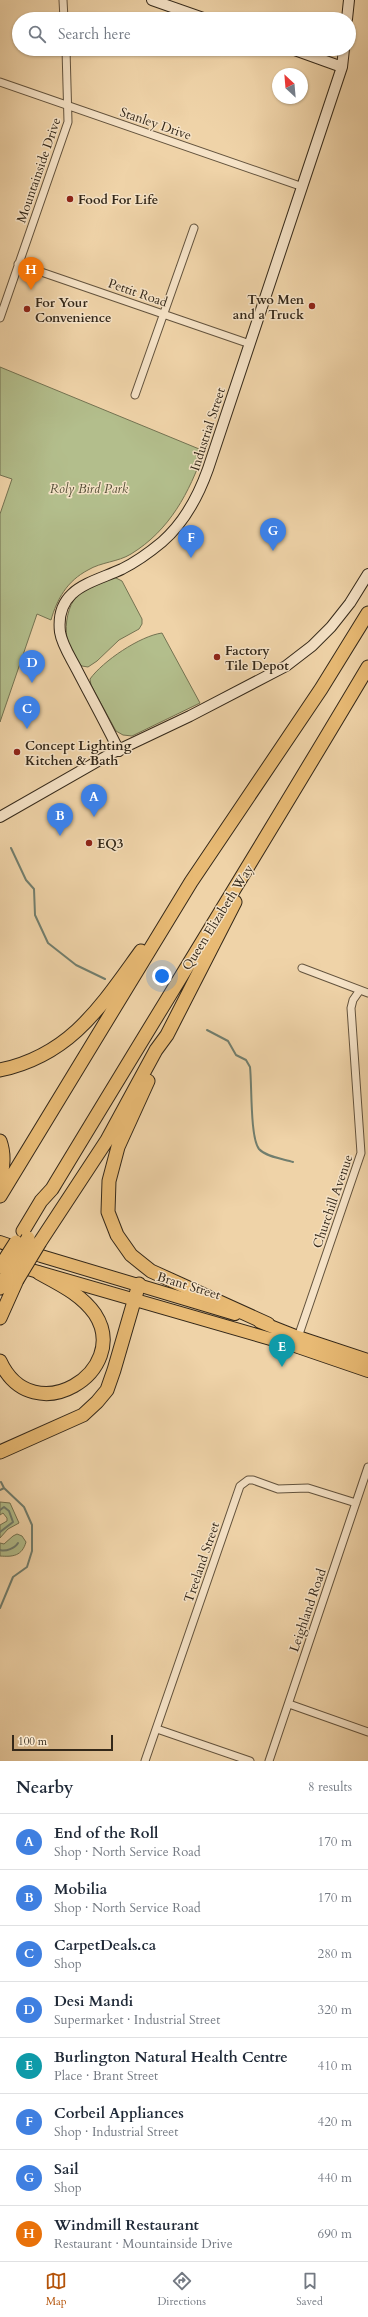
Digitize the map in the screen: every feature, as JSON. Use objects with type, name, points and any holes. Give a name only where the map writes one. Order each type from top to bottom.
[{"type":"highway","points":[[0,1196],[192,882],[321,689],[368,613]]},
{"type":"highway","name":"Queen Elizabeth Way","points":[[6,1278],[30,1237],[41,1201],[52,1189],[193,956],[239,884],[368,667]]},
{"type":"highway","points":[[0,1070],[31,1062],[46,1054],[71,1038],[94,1016],[192,882]]},
{"type":"highway","points":[[239,884],[233,908],[167,1035],[112,1167],[107,1189],[108,1212],[117,1235],[131,1255],[151,1271],[268,1324]]},
{"type":"highway","points":[[0,1318],[6,1278],[30,1237],[107,1140],[156,1050],[167,1035]]},
{"type":"highway","points":[[0,1142],[4,1154],[0,1180]]},
{"type":"highway","points":[[0,1361],[14,1381],[23,1388],[53,1394],[80,1384],[92,1371],[100,1357],[101,1332],[95,1314],[70,1289],[39,1273]]},
{"type":"highway","points":[[0,1452],[82,1415],[97,1402],[107,1390],[139,1284]]},
{"type":"main road","name":"Brant Street","points":[[0,1242],[41,1256],[139,1284],[268,1324],[296,1341],[368,1371]]},
{"type":"main road","name":"Brant Street","points":[[0,1261],[135,1300],[368,1360]]},
{"type":"street","points":[[63,0],[64,12]]},
{"type":"street","points":[[152,0],[186,12]]},
{"type":"street","points":[[348,12],[349,0]]},
{"type":"street","name":"Mountainside Drive","points":[[0,318],[68,122],[69,106],[66,56]]},
{"type":"street","points":[[311,56],[342,67]]},
{"type":"street","name":"Industrial Street","points":[[119,750],[67,651],[60,631],[61,616],[66,603],[78,588],[88,581],[122,569],[144,556],[177,527],[191,508],[208,469],[303,187],[342,67],[343,56]]},
{"type":"street","name":"Stanley Drive","points":[[0,82],[303,187]]},
{"type":"street","points":[[135,395],[194,228]]},
{"type":"street","name":"Pettit Road","points":[[18,264],[250,344]]},
{"type":"street","points":[[0,817],[119,750],[286,666],[312,646],[331,627],[350,603],[368,574]]},
{"type":"street","points":[[302,968],[368,993]]},
{"type":"street","name":"Churchill Avenue","points":[[296,1341],[361,1153],[351,1008],[353,1000],[360,990]]},
{"type":"street","name":"Leighland Road","points":[[269,1761],[368,1467]]},
{"type":"street","name":"Treeland Street","points":[[145,1761],[242,1482],[253,1480],[278,1489],[308,1488],[356,1503]]},
{"type":"street","points":[[289,1704],[368,1732]]},
{"type":"street","points":[[157,1729],[250,1761]]},
{"type":"green space","name":"Roly Bird Park","points":[[0,367],[204,451],[185,496],[157,534],[126,557],[98,565],[81,574],[64,591],[56,605],[51,620],[37,614],[0,722],[0,514],[12,479],[0,475]]},
{"type":"green space","points":[[114,577],[122,581],[142,619],[142,624],[139,629],[119,640],[97,661],[88,667],[82,666],[70,649],[67,638],[66,627],[71,605],[77,595],[85,588]]},
{"type":"green space","points":[[162,633],[200,703],[132,736],[123,735],[116,731],[91,685],[90,679],[113,657],[123,650],[143,639]]},
{"type":"green space","points":[[0,1502],[10,1503],[19,1523],[8,1529],[0,1538],[0,1525],[7,1521],[7,1518],[3,1513],[0,1515]]},
{"type":"green space","points":[[17,1534],[22,1536],[26,1542],[22,1550],[13,1556],[0,1556],[0,1543],[4,1544]]},
{"type":"waterway","points":[[11,848],[26,880],[34,889],[35,915],[48,943],[76,965],[105,979]]},
{"type":"waterway","points":[[207,1030],[228,1041],[236,1055],[246,1060],[250,1067],[254,1134],[259,1149],[270,1156],[293,1162]]},
{"type":"waterway","points":[[0,1490],[4,1488],[1,1482]]},
{"type":"waterway","points":[[0,1608],[13,1577],[27,1567],[32,1551],[32,1525],[24,1507],[4,1488]]},
{"type":"waterway","points":[[0,1510],[4,1507],[9,1511],[13,1522],[0,1532]]},
{"type":"waterway","points":[[0,1550],[10,1549],[18,1543]]},
{"type":"place","name":"Food For Life","points":[[70,199]]},
{"type":"place","name":"Windmill Restaurant","points":[[31,290]]},
{"type":"place","name":"Two Men and a Truck","points":[[312,306]]},
{"type":"place","name":"For Your Convenience","points":[[27,309]]},
{"type":"place","name":"Sail","points":[[273,551]]},
{"type":"place","name":"Corbeil Appliances","points":[[191,558]]},
{"type":"place","name":"Factory Tile Depot","points":[[217,657]]},
{"type":"place","name":"Desi Mandi","points":[[32,683]]},
{"type":"place","name":"CarpetDeals.ca","points":[[27,729]]},
{"type":"place","name":"Concept Lighting Kitchen & Bath","points":[[17,752]]},
{"type":"place","name":"End of the Roll","points":[[94,817]]},
{"type":"place","name":"Mobilia","points":[[60,836]]},
{"type":"place","name":"EQ3","points":[[89,843]]},
{"type":"place","name":"Burlington Natural Health Centre","points":[[282,1367]]}]
